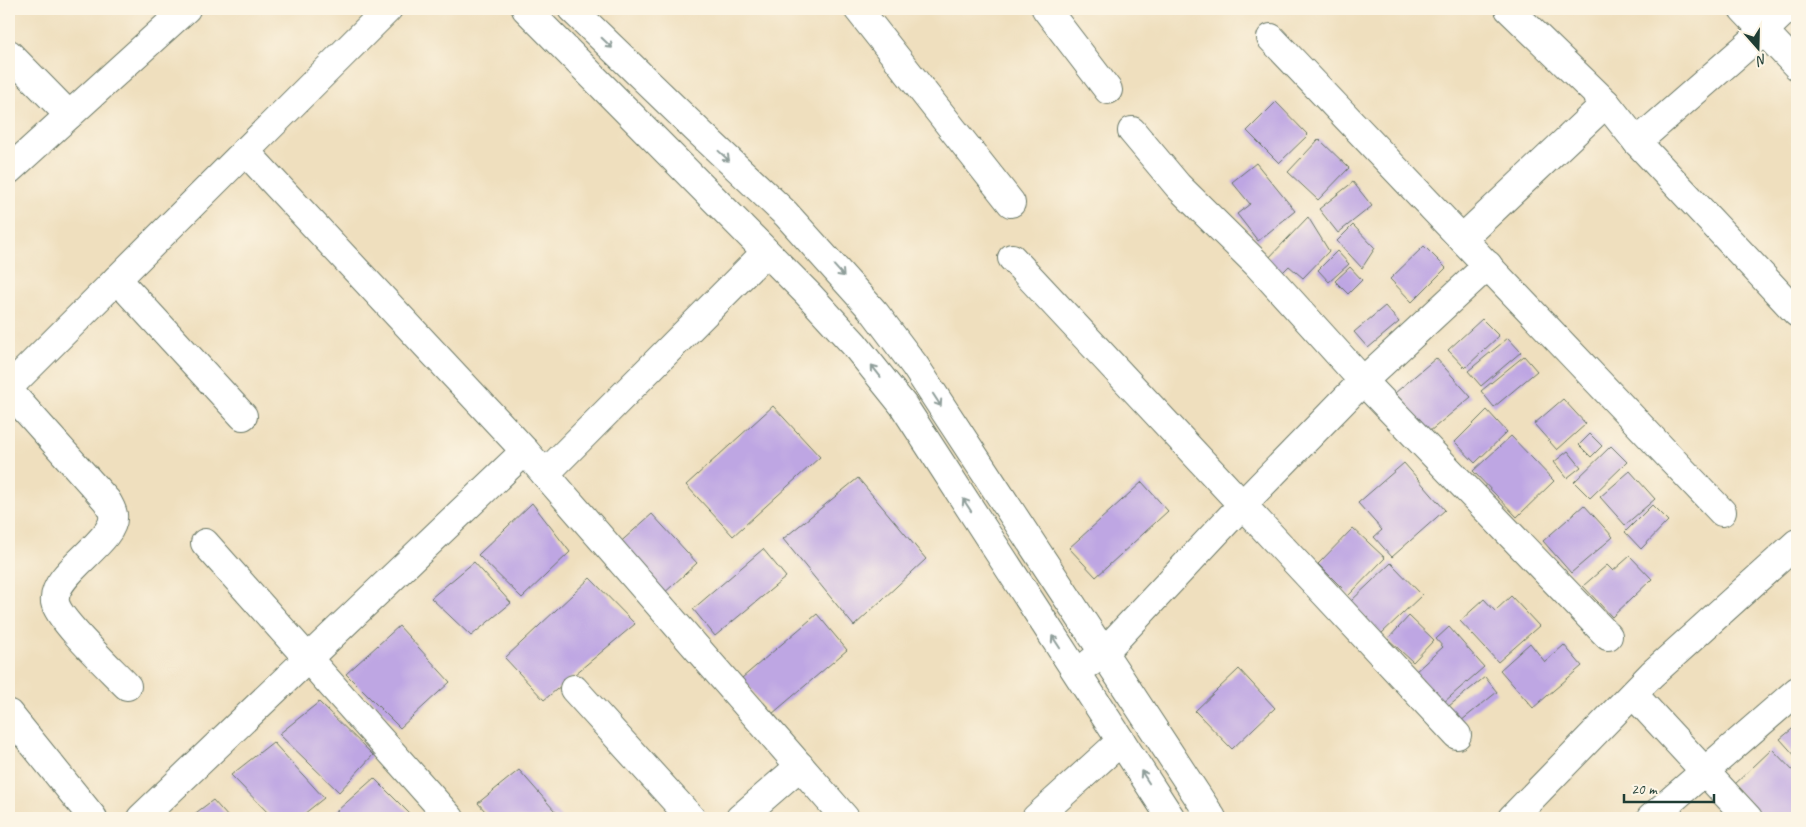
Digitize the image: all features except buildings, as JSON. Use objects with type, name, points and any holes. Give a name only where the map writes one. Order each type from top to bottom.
[{"type":"street","points":[[9,170],[186,9]]},
{"type":"street","points":[[127,686],[62,618],[55,602],[56,588],[110,529],[114,516],[107,501],[9,389],[388,9]]},
{"type":"street","points":[[572,9],[786,214],[875,313],[915,366],[1212,818]]},
{"type":"street","points":[[858,9],[1011,204]]},
{"type":"street","points":[[1046,9],[1108,90]]},
{"type":"street","points":[[1508,9],[1606,103],[1637,142],[1797,313]]},
{"type":"street","points":[[1743,9],[1797,66]]},
{"type":"street","points":[[1637,142],[1787,9]]},
{"type":"street","points":[[542,13],[854,344],[902,405],[1172,818]]},
{"type":"street","points":[[1271,38],[1722,512]]},
{"type":"street","points":[[9,54],[69,115]]},
{"type":"street","points":[[1463,238],[1606,103]]},
{"type":"street","points":[[1132,132],[1178,186],[1257,264],[1363,381],[1608,636]]},
{"type":"street","points":[[246,151],[545,474],[845,818]]},
{"type":"street","points":[[545,474],[766,252]]},
{"type":"street","points":[[1012,258],[1457,735]]},
{"type":"street","points":[[1077,674],[1104,652],[1243,504],[1363,381],[1488,265]]},
{"type":"street","points":[[117,279],[243,416]]},
{"type":"street","points":[[141,818],[525,452]]},
{"type":"street","points":[[204,543],[450,818]]},
{"type":"street","points":[[1512,818],[1659,667],[1792,557]]},
{"type":"street","points":[[574,689],[691,818]]},
{"type":"street","points":[[1651,818],[1797,691]]},
{"type":"street","points":[[1633,694],[1748,818]]},
{"type":"street","points":[[9,714],[93,818]]},
{"type":"street","points":[[1036,818],[1121,741]]},
{"type":"street","points":[[740,818],[800,766]]}]
